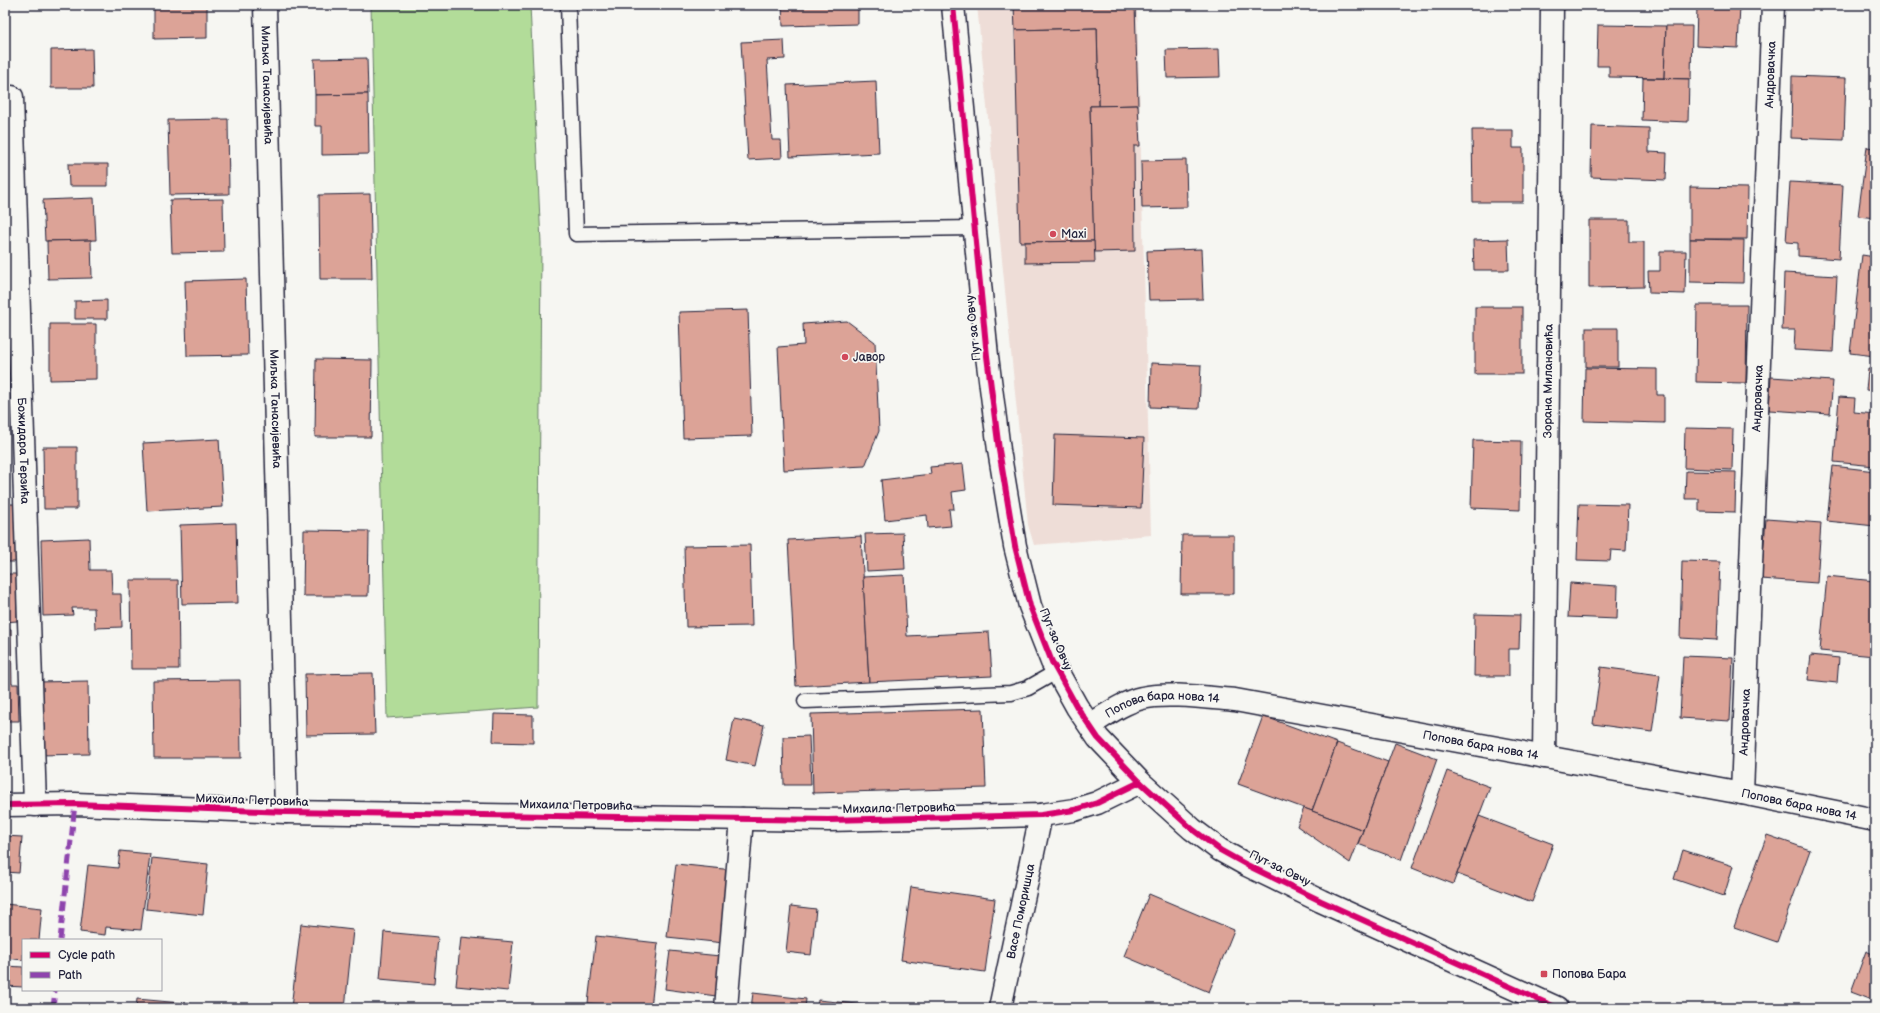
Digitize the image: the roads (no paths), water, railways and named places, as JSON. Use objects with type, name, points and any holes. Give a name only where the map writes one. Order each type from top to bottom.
[{"type":"street","name":"Миљка Танасијевића","points":[[265,5],[286,812]]},
{"type":"street","name":"Пут за Овчу","points":[[953,5],[974,228],[999,450],[1015,546],[1030,606],[1056,672],[1090,725],[1115,757],[1192,829],[1220,850],[1247,865],[1321,901],[1557,1008]]},
{"type":"street","name":"Зорана Милановића","points":[[1544,757],[1552,5]]},
{"type":"street","name":"Андровачка","points":[[1742,793],[1773,5]]},
{"type":"street","name":"Божидара Терзића","points":[[12,97],[35,805]]},
{"type":"street","name":"Попова бара нова 14","points":[[1090,725],[1126,704],[1142,698],[1190,697],[1235,700],[1742,793],[1875,820]]},
{"type":"street","name":"Михаила Петровића","points":[[5,805],[75,804],[286,812],[828,820],[1040,815],[1074,810],[1097,803],[1140,782]]},
{"type":"street","name":"Васе Поморишца","points":[[1000,1008],[1040,815]]},
{"type":"street","points":[[726,1008],[742,819]]},
{"type":"lane","points":[[568,5],[576,234],[974,228]]},
{"type":"lane","points":[[805,701],[1011,693],[1028,688],[1056,672]]},
{"type":"place","name":"Maxi","points":[[1053,234]]},
{"type":"place","name":"Јавор","points":[[845,357]]},
{"type":"place","name":"Попова Бара","points":[[1544,974]]}]
